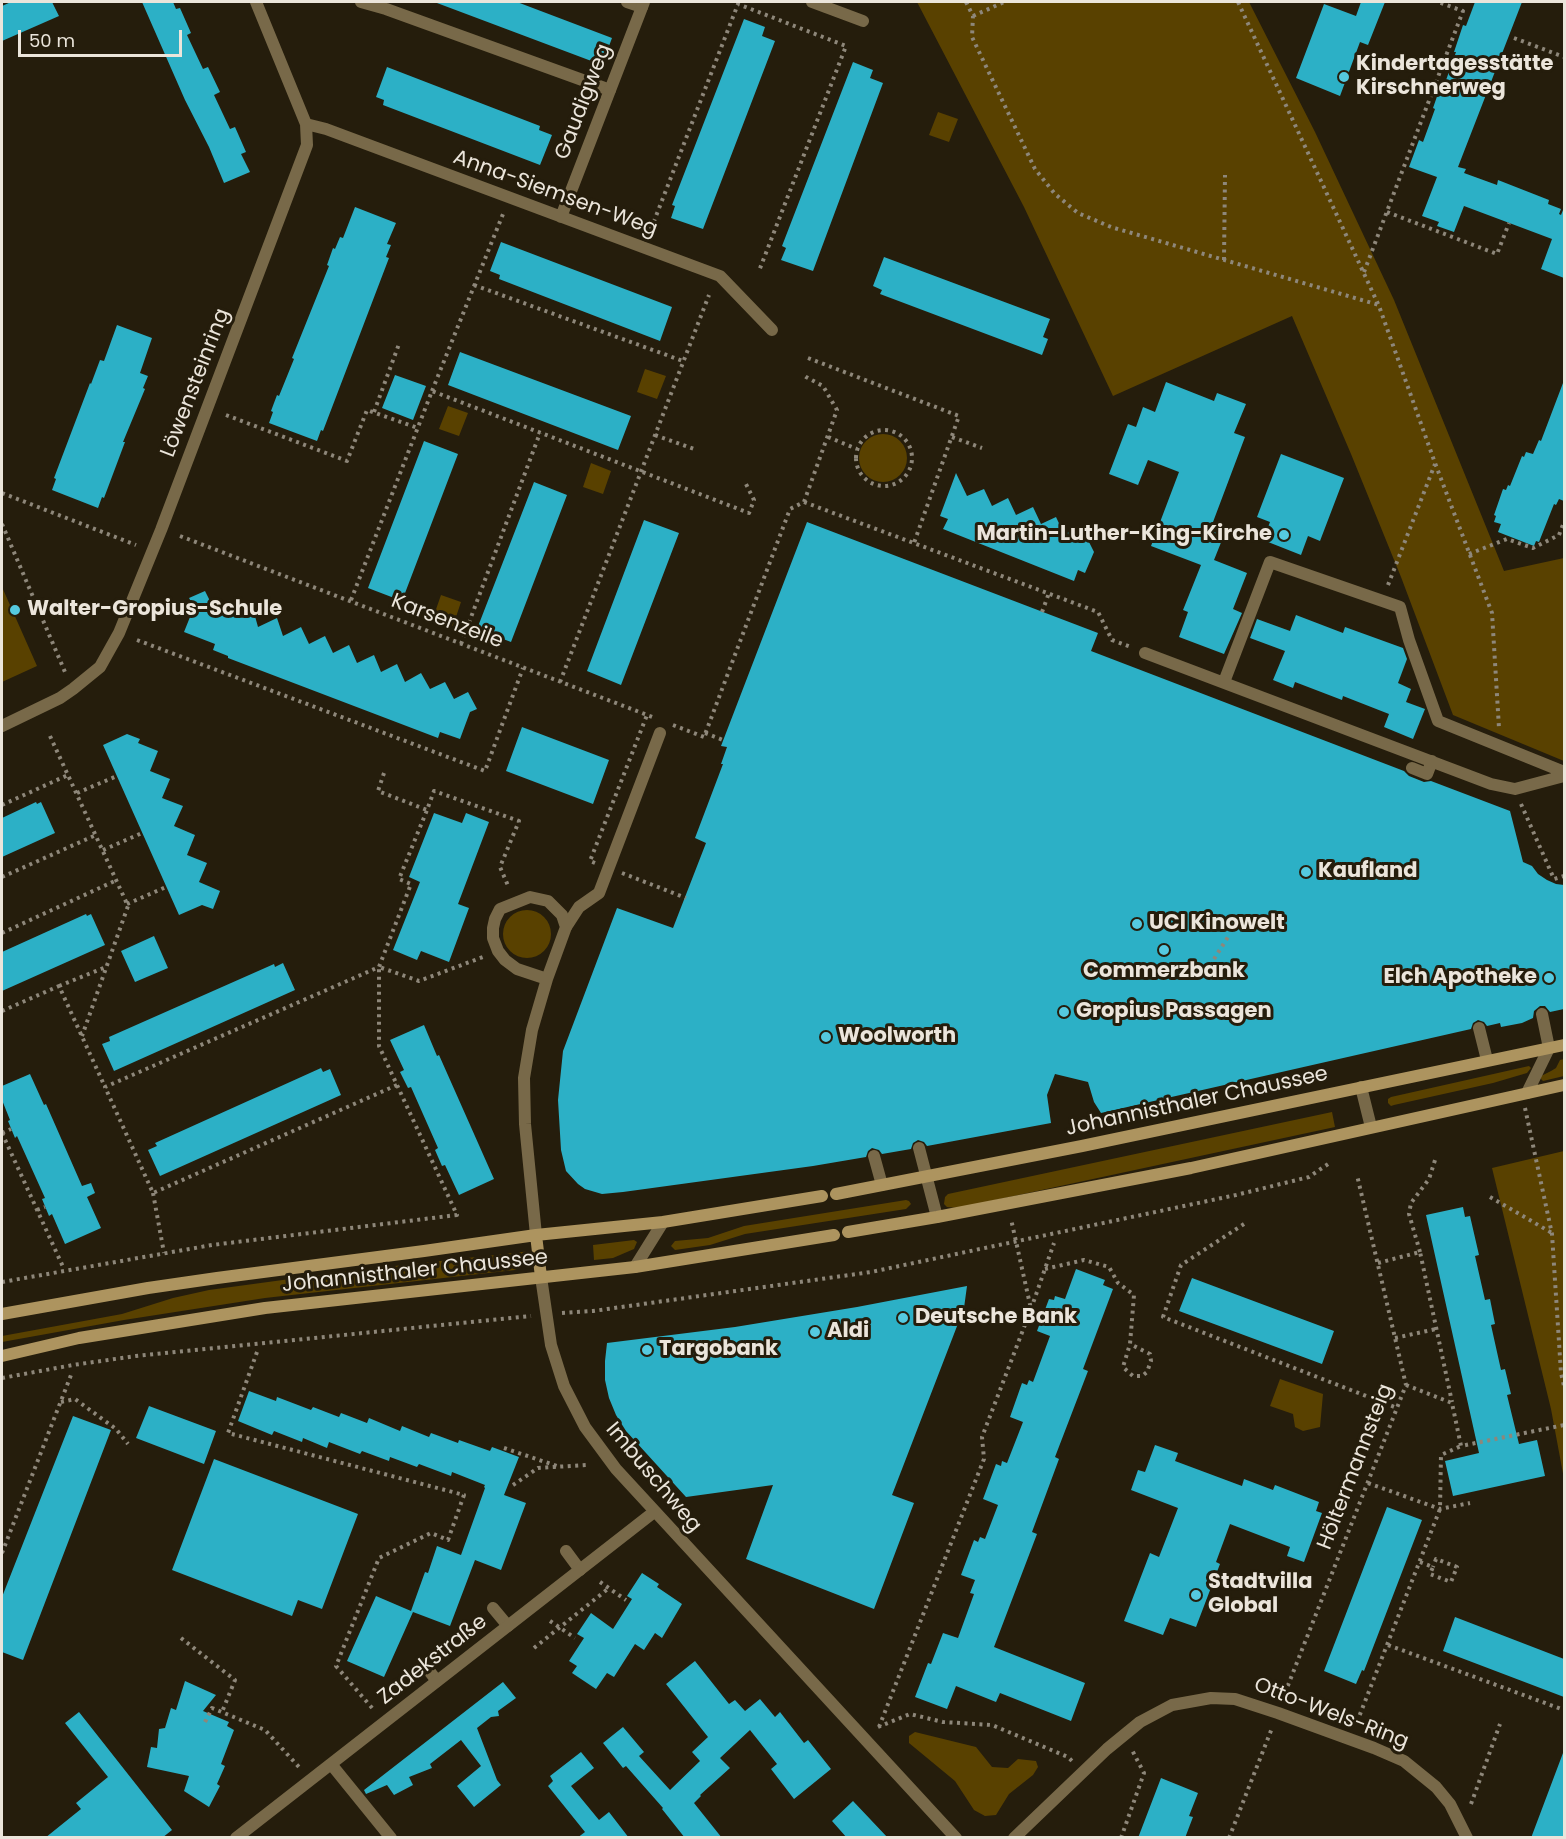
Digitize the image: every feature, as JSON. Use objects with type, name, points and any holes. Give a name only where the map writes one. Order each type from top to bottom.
[{"type":"main road","name":"Johannisthaler Chaussee","points":[[836,1194],[1082,1146],[1564,1045]]},
{"type":"main road","points":[[848,1232],[1191,1168],[1564,1085]]},
{"type":"main road","name":"Johannisthaler Chaussee","points":[[2,1314],[206,1279],[536,1235],[663,1222],[822,1196]]},
{"type":"main road","name":"Imbuschweg","points":[[536,1235],[541,1277]]},
{"type":"main road","name":"Johannisthaler Chaussee","points":[[2,1356],[79,1338],[265,1308],[635,1267],[834,1235]]},
{"type":"street","name":"Löwensteinring","points":[[2,726],[60,698],[73,689],[100,667],[119,633],[177,488],[307,145],[306,124],[256,2]]},
{"type":"street","points":[[361,2],[610,90]]},
{"type":"street","points":[[627,2],[643,4]]},
{"type":"street","points":[[812,2],[863,21]]},
{"type":"street","name":"Gaudigweg","points":[[561,217],[643,4]]},
{"type":"street","name":"Anna-Siemsen-Weg","points":[[306,124],[720,276],[772,330]]},
{"type":"street","points":[[1224,682],[1270,562],[1400,607],[1409,640],[1438,721],[1564,774]]},
{"type":"street","points":[[1145,653],[1491,784],[1515,789],[1564,774]]},
{"type":"street","name":"Imbuschweg","points":[[536,1235],[525,1124],[524,1078],[532,1030],[566,927],[579,907],[599,893],[663,728]]},
{"type":"street","points":[[1412,768],[1427,774],[1432,761]]},
{"type":"street","points":[[547,979],[517,969],[505,960],[498,951],[493,938],[495,918],[500,909],[530,897],[548,901],[562,915],[566,927]]},
{"type":"street","points":[[1525,1093],[1549,1048],[1542,1014]]},
{"type":"street","points":[[1479,1028],[1487,1060]]},
{"type":"street","points":[[1361,1087],[1371,1127]]},
{"type":"street","points":[[919,1148],[937,1217]]},
{"type":"street","points":[[874,1156],[882,1185]]},
{"type":"street","points":[[635,1267],[663,1222]]},
{"type":"street","name":"Imbuschweg","points":[[541,1277],[551,1345],[564,1386],[580,1417],[616,1469],[956,1838]]},
{"type":"street","name":"Zadekstraße","points":[[236,1838],[654,1512]]},
{"type":"street","points":[[566,1551],[580,1570]]},
{"type":"street","points":[[493,1608],[508,1626]]},
{"type":"street","points":[[423,1663],[437,1681]]},
{"type":"street","name":"Otto-Wels-Ring","points":[[1014,1838],[1140,1722],[1172,1705],[1211,1698],[1235,1699],[1278,1713],[1404,1761],[1436,1787],[1450,1804],[1467,1838]]},
{"type":"street","points":[[331,1764],[391,1838]]},
{"type":"path","points":[[966,2],[973,16],[972,37],[1035,169],[1055,194],[1078,213],[1111,227],[1379,306]]},
{"type":"path","points":[[973,16],[1004,2]]},
{"type":"path","points":[[1238,2],[1379,306],[1492,613],[1502,746]]},
{"type":"path","points":[[1364,272],[1463,11],[1438,2]]},
{"type":"path","points":[[651,229],[738,4],[846,46],[759,271]]},
{"type":"path","points":[[1514,38],[1564,57]]},
{"type":"path","points":[[1224,260],[1225,175]]},
{"type":"path","points":[[1387,212],[1497,254],[1509,223]]},
{"type":"path","points":[[350,600],[503,214]]},
{"type":"path","points":[[474,285],[683,361]]},
{"type":"path","points":[[560,682],[709,295]]},
{"type":"path","points":[[374,412],[399,344]]},
{"type":"path","points":[[808,358],[959,416],[914,543]]},
{"type":"path","points":[[705,735],[790,509],[804,502],[837,410],[823,386],[802,374]]},
{"type":"path","points":[[432,391],[749,513],[754,500],[746,484]]},
{"type":"path","points":[[226,415],[347,461],[368,410],[418,428]]},
{"type":"path","points":[[877,430],[895,432],[909,445],[911,462],[908,471],[903,479],[895,484],[877,485],[861,475],[855,458],[857,449],[868,434],[877,430]]},
{"type":"path","points":[[461,644],[540,433]]},
{"type":"path","points":[[655,435],[697,450]]},
{"type":"path","points":[[951,436],[982,447]]},
{"type":"path","points":[[828,437],[857,449]]},
{"type":"path","points":[[1382,600],[1435,463]]},
{"type":"path","points":[[2,493],[136,545]]},
{"type":"path","points":[[804,502],[1098,612],[1112,640],[1145,653]]},
{"type":"path","points":[[1469,554],[1507,539],[1533,548],[1559,535],[1564,522]]},
{"type":"path","points":[[2,524],[65,672]]},
{"type":"path","name":"Karsenzeile","points":[[180,536],[656,718]]},
{"type":"path","points":[[1042,612],[1049,593]]},
{"type":"path","points":[[137,640],[484,771],[523,668]]},
{"type":"path","points":[[663,728],[723,740]]},
{"type":"path","points":[[50,736],[128,906],[82,1036]]},
{"type":"path","points":[[384,773],[378,791],[427,810]]},
{"type":"path","points":[[2,805],[68,775]]},
{"type":"path","points":[[77,793],[117,776]]},
{"type":"path","points":[[1515,789],[1553,880],[1564,876]]},
{"type":"path","points":[[2,1282],[164,1252],[457,1215],[378,1046],[379,966],[411,884],[399,879],[434,791],[519,821],[500,867],[509,889]]},
{"type":"path","points":[[103,850],[142,833]]},
{"type":"path","points":[[2,877],[96,836]]},
{"type":"path","points":[[2,933],[117,880]]},
{"type":"path","points":[[127,904],[166,887]]},
{"type":"path","points":[[1214,959],[1228,937]]},
{"type":"path","points":[[105,1087],[379,966],[419,981],[483,957]]},
{"type":"path","points":[[2,1011],[107,966]]},
{"type":"path","points":[[59,986],[153,1193],[164,1252]]},
{"type":"path","points":[[153,1193],[397,1085]]},
{"type":"path","points":[[1525,1093],[1531,1134],[1552,1234],[1564,1386]]},
{"type":"path","points":[[11,1129],[2,1133],[64,1269]]},
{"type":"path","points":[[1436,1156],[1429,1179],[1411,1203],[1409,1214],[1420,1252],[1461,1446]]},
{"type":"path","points":[[2,1378],[136,1356],[593,1311],[872,1272],[1236,1195],[1309,1177],[1331,1162]]},
{"type":"path","name":"Höltermannsteig","points":[[1286,1693],[1406,1385],[1357,1175]]},
{"type":"path","points":[[1490,1197],[1552,1234]]},
{"type":"path","points":[[1007,1204],[1031,1309]]},
{"type":"path","points":[[37,1210],[45,1207]]},
{"type":"path","points":[[1244,1224],[1181,1266],[1163,1317],[1396,1408]]},
{"type":"path","points":[[879,1727],[984,1459],[982,1437],[1054,1243]]},
{"type":"path","points":[[1377,1263],[1420,1252]]},
{"type":"path","points":[[1046,1269],[1084,1260],[1109,1267],[1118,1283],[1134,1295],[1130,1344],[1124,1367],[1133,1376],[1142,1376],[1147,1372],[1151,1361],[1150,1354],[1130,1344]]},
{"type":"path","points":[[1395,1338],[1436,1329]]},
{"type":"path","points":[[257,1352],[228,1433],[464,1495],[448,1540],[431,1533],[380,1558],[336,1666],[374,1709]]},
{"type":"path","points":[[2,1553],[70,1375]]},
{"type":"path","points":[[1406,1385],[1452,1403]]},
{"type":"path","points":[[60,1402],[75,1399],[116,1429],[128,1444]]},
{"type":"path","points":[[1357,1722],[1440,1509],[1441,1455],[1461,1446],[1564,1425]]},
{"type":"path","points":[[504,1448],[561,1468]]},
{"type":"path","points":[[513,1485],[538,1468],[586,1465]]},
{"type":"path","points":[[1368,1483],[1440,1509],[1470,1503]]},
{"type":"path","points":[[1436,1559],[1457,1567],[1451,1582],[1430,1574],[1433,1567],[1436,1559]]},
{"type":"path","points":[[1420,1562],[1433,1567]]},
{"type":"path","points":[[600,1582],[626,1600]]},
{"type":"path","points":[[534,1648],[609,1588]]},
{"type":"path","points":[[550,1621],[575,1638]]},
{"type":"path","points":[[181,1638],[235,1680],[222,1712]]},
{"type":"path","points":[[1388,1645],[1564,1710]]},
{"type":"path","points":[[205,1722],[213,1708],[265,1730],[299,1767]]},
{"type":"path","points":[[865,1739],[879,1727],[910,1714],[943,1722],[992,1725],[1068,1757],[1084,1772]]},
{"type":"path","points":[[1471,1804],[1500,1724]]},
{"type":"path","points":[[1229,1838],[1272,1728]]},
{"type":"path","points":[[1121,1838],[1144,1773],[1131,1748]]},
{"type":"shaded area","points":[[917,2],[1249,2],[1315,132],[1394,300],[1504,571],[1564,558],[1564,761],[1453,715],[1401,577],[1292,316],[1113,396],[1024,207]]},
{"type":"shaded area","points":[[938,112],[958,119],[949,142],[929,135]]},
{"type":"shaded area","points":[[645,369],[666,376],[657,399],[637,392]]},
{"type":"shaded area","points":[[448,406],[468,413],[459,436],[439,429]]},
{"type":"shaded area","points":[[883,434],[900,441],[907,458],[900,475],[883,482],[866,475],[859,458],[866,441]]},
{"type":"shaded area","points":[[591,463],[611,471],[603,494],[583,487]]},
{"type":"shaded area","points":[[2,587],[37,666],[2,682]]},
{"type":"shaded area","points":[[441,595],[461,602],[453,626],[433,618]]},
{"type":"shaded area","points":[[527,910],[544,917],[551,934],[544,951],[527,958],[510,951],[503,934],[510,917]]},
{"type":"shaded area","points":[[1564,1059],[1564,1076],[1543,1081],[1541,1079],[1541,1076],[1556,1068],[1560,1060]]},
{"type":"shaded area","points":[[1529,1066],[1531,1068],[1527,1073],[1493,1083],[1391,1106],[1388,1103],[1391,1097]]},
{"type":"shaded area","points":[[1332,1112],[1335,1127],[958,1208],[947,1207],[944,1204],[948,1194]]},
{"type":"shaded area","points":[[1564,1151],[1564,1479],[1551,1409],[1492,1168]]},
{"type":"shaded area","points":[[906,1200],[911,1204],[906,1209],[745,1234],[710,1245],[675,1250],[671,1246],[675,1241],[708,1238],[744,1226]]},
{"type":"shaded area","points":[[634,1240],[637,1242],[634,1249],[613,1258],[594,1260],[593,1245]]},
{"type":"shaded area","points":[[531,1251],[530,1263],[515,1270],[265,1298],[2,1342],[2,1336],[122,1314],[173,1298],[209,1290],[349,1271]]},
{"type":"shaded area","points":[[1280,1379],[1323,1394],[1320,1427],[1303,1431],[1295,1427],[1293,1414],[1270,1406]]},
{"type":"shaded area","points":[[915,1732],[976,1747],[992,1767],[1008,1768],[1018,1759],[1036,1761],[1038,1767],[1033,1775],[1009,1794],[996,1815],[985,1816],[974,1810],[955,1781],[909,1743],[909,1736]]},
{"type":"building","points":[[11,2],[52,2],[59,16],[2,41],[2,6]]},
{"type":"building","points":[[142,2],[173,2],[176,9],[180,8],[191,33],[187,35],[203,69],[208,67],[220,92],[214,95],[230,129],[235,127],[246,152],[241,154],[250,172],[224,183]]},
{"type":"building","points":[[437,2],[517,2],[612,38],[602,65]]},
{"type":"building","points":[[1361,2],[1385,2],[1368,45],[1360,42],[1340,96],[1296,78],[1324,4],[1356,16]]},
{"type":"building","points":[[1475,2],[1522,2],[1458,167],[1466,169],[1464,173],[1497,185],[1498,180],[1549,200],[1548,204],[1561,209],[1559,214],[1561,215],[1564,210],[1564,278],[1541,269],[1552,239],[1464,206],[1454,232],[1437,226],[1439,222],[1422,216],[1437,177],[1409,167],[1419,140],[1423,142],[1442,82],[1445,83],[1456,52],[1454,52],[1463,25],[1466,26]]},
{"type":"building","points":[[744,19],[765,27],[762,36],[775,41],[703,229],[671,218],[675,206],[672,205]]},
{"type":"building","points":[[853,62],[873,70],[870,78],[883,83],[813,271],[781,260],[786,248],[782,246]]},
{"type":"building","points":[[387,67],[540,126],[539,130],[552,135],[540,165],[383,105],[384,100],[376,97]]},
{"type":"building","points":[[355,207],[396,223],[387,244],[391,245],[386,257],[389,258],[323,431],[321,430],[317,441],[269,423],[277,395],[279,396],[294,359],[292,358],[329,266],[327,265],[333,248],[335,249],[340,237],[343,238]]},
{"type":"building","points":[[501,242],[672,307],[660,341],[499,279],[500,275],[490,271]]},
{"type":"building","points":[[884,257],[1050,319],[1043,337],[1048,339],[1042,355],[880,294],[882,290],[873,286]]},
{"type":"building","points":[[117,325],[152,338],[140,373],[148,376],[143,388],[145,389],[123,442],[125,442],[104,498],[102,497],[98,508],[52,490],[56,479],[54,478],[90,383],[100,360],[104,361]]},
{"type":"building","points":[[460,352],[631,416],[618,450],[448,385]]},
{"type":"building","points":[[395,375],[426,386],[413,420],[382,408]]},
{"type":"building","points":[[1166,382],[1214,401],[1217,393],[1246,404],[1234,433],[1245,437],[1210,530],[1224,535],[1214,560],[1247,573],[1233,609],[1242,613],[1224,654],[1179,637],[1188,612],[1183,610],[1201,565],[1151,546],[1179,472],[1148,460],[1138,485],[1109,474],[1128,424],[1136,427],[1143,407],[1155,412]]},
{"type":"building","points":[[1563,383],[1564,501],[1559,499],[1556,505],[1554,504],[1539,542],[1536,541],[1534,546],[1498,532],[1501,524],[1494,522],[1496,516],[1494,515],[1503,489],[1506,490],[1508,485],[1510,486],[1522,456],[1524,457],[1526,452],[1533,454],[1539,440],[1541,441]]},
{"type":"building","points":[[424,441],[458,454],[402,601],[368,588]]},
{"type":"building","points":[[1281,454],[1344,478],[1320,541],[1308,536],[1301,555],[1263,540],[1270,522],[1257,517]]},
{"type":"building","points":[[956,473],[967,496],[984,489],[992,506],[1008,498],[1016,515],[1033,507],[1041,524],[1056,517],[1064,534],[1081,526],[1094,552],[1085,573],[1078,570],[1074,581],[943,529],[948,519],[940,516]]},
{"type":"building","points":[[534,482],[567,495],[511,642],[477,629]]},
{"type":"building","points":[[644,520],[679,533],[621,685],[587,671]]},
{"type":"building","name":"Gropius Passagen","points":[[807,522],[1098,633],[1091,651],[1404,771],[1409,776],[1424,782],[1431,781],[1510,811],[1523,862],[1532,866],[1547,880],[1564,885],[1564,1009],[1550,1012],[1545,1006],[1540,1006],[1534,1011],[1533,1018],[1522,1023],[1501,1027],[1500,1023],[1487,1026],[1478,1020],[1473,1023],[1471,1029],[1101,1113],[1094,1102],[1088,1082],[1055,1074],[1047,1095],[1051,1123],[927,1146],[918,1140],[913,1143],[911,1149],[882,1154],[879,1150],[872,1148],[866,1157],[813,1166],[623,1192],[602,1194],[585,1189],[566,1171],[561,1150],[558,1100],[563,1051],[617,908],[673,928],[706,843],[695,838],[723,764],[721,764],[727,747],[721,746]]},
{"type":"building","points":[[205,591],[213,607],[229,600],[238,616],[253,609],[258,627],[277,618],[283,636],[301,627],[309,644],[325,636],[333,653],[349,645],[357,663],[374,655],[381,672],[397,664],[405,682],[421,673],[430,689],[445,682],[454,699],[468,692],[477,709],[470,712],[460,739],[440,732],[438,738],[228,658],[213,650],[215,644],[184,632],[194,607],[189,598]]},
{"type":"building","points":[[1296,615],[1343,633],[1345,627],[1403,648],[1407,659],[1398,683],[1411,689],[1406,702],[1425,709],[1413,739],[1384,727],[1389,714],[1343,696],[1342,700],[1295,682],[1293,688],[1273,680],[1285,651],[1250,638],[1257,619],[1290,631]]},
{"type":"building","points":[[522,727],[609,760],[593,804],[506,771]]},
{"type":"building","points":[[127,734],[140,739],[138,743],[158,751],[150,771],[170,779],[162,798],[183,806],[174,826],[195,835],[187,855],[207,863],[199,882],[220,891],[213,909],[202,905],[179,915],[103,745]]},
{"type":"building","points":[[36,802],[37,804],[41,802],[55,833],[2,857],[2,818]]},
{"type":"building","points":[[434,813],[462,823],[466,813],[489,822],[458,904],[469,908],[449,962],[421,951],[417,960],[393,950],[420,882],[409,877]]},
{"type":"building","points":[[86,914],[87,916],[91,914],[105,945],[2,991],[2,952]]},
{"type":"building","points":[[154,936],[168,968],[135,982],[121,951]]},
{"type":"building","points":[[283,963],[295,990],[114,1071],[102,1044],[110,1041],[109,1037],[274,964],[275,967]]},
{"type":"building","points":[[424,1025],[494,1179],[459,1195],[445,1165],[442,1166],[435,1150],[438,1148],[411,1087],[408,1088],[400,1072],[404,1070],[390,1040]]},
{"type":"building","points":[[321,1068],[323,1072],[330,1069],[341,1095],[160,1176],[148,1150],[157,1146],[155,1143]]},
{"type":"building","points":[[30,1074],[44,1105],[46,1104],[82,1186],[91,1183],[95,1193],[87,1197],[101,1228],[65,1244],[52,1214],[49,1216],[42,1199],[45,1198],[17,1136],[15,1138],[2,1100],[2,1086]]},
{"type":"building","points":[[1463,1207],[1465,1217],[1470,1216],[1479,1255],[1475,1256],[1485,1300],[1490,1299],[1495,1324],[1491,1325],[1501,1370],[1505,1369],[1511,1394],[1507,1395],[1519,1444],[1537,1440],[1545,1476],[1453,1496],[1445,1461],[1479,1453],[1426,1215]]},
{"type":"building","points":[[1076,1269],[1105,1280],[1103,1285],[1113,1289],[1083,1369],[1088,1371],[1055,1457],[1059,1459],[1032,1532],[1037,1534],[994,1647],[1085,1683],[1071,1721],[1000,1693],[996,1702],[956,1686],[947,1709],[915,1697],[943,1633],[958,1638],[974,1594],[970,1593],[975,1580],[961,1575],[974,1540],[978,1542],[980,1537],[985,1539],[998,1505],[983,1499],[996,1464],[1001,1466],[1002,1461],[1007,1463],[1023,1422],[1010,1417],[1022,1383],[1027,1385],[1029,1380],[1033,1382],[1050,1336],[1037,1331],[1049,1299],[1054,1300],[1055,1296],[1065,1299]]},
{"type":"building","points":[[1192,1278],[1334,1331],[1322,1364],[1179,1311]]},
{"type":"building","points":[[967,1286],[964,1308],[892,1495],[914,1503],[874,1609],[746,1559],[773,1485],[686,1497],[626,1431],[609,1398],[605,1380],[607,1343],[735,1327]]},
{"type":"building","points":[[249,1391],[276,1401],[277,1397],[311,1410],[313,1407],[339,1417],[341,1413],[367,1423],[369,1418],[400,1431],[402,1426],[429,1437],[431,1433],[490,1451],[492,1447],[519,1457],[504,1495],[526,1503],[501,1570],[475,1560],[450,1626],[413,1612],[384,1677],[347,1661],[376,1596],[411,1611],[437,1546],[461,1555],[485,1485],[452,1472],[451,1476],[419,1464],[417,1467],[390,1457],[389,1461],[362,1451],[360,1454],[329,1442],[327,1448],[303,1438],[302,1442],[274,1431],[272,1435],[238,1421]]},
{"type":"building","points":[[149,1406],[216,1431],[204,1464],[136,1438]]},
{"type":"building","points":[[73,1416],[111,1430],[23,1660],[2,1652],[2,1597]]},
{"type":"building","points":[[1155,1445],[1178,1453],[1175,1461],[1242,1486],[1244,1479],[1273,1490],[1275,1485],[1319,1502],[1316,1511],[1322,1513],[1304,1562],[1287,1556],[1290,1547],[1230,1524],[1216,1562],[1220,1564],[1196,1627],[1170,1618],[1163,1635],[1124,1621],[1150,1553],[1159,1557],[1178,1508],[1131,1490],[1138,1470],[1145,1472]]},
{"type":"building","points":[[214,1459],[358,1514],[322,1609],[298,1600],[292,1616],[172,1570]]},
{"type":"building","points":[[1387,1507],[1422,1520],[1364,1671],[1362,1670],[1356,1684],[1324,1671]]},
{"type":"building","points":[[642,1573],[659,1584],[657,1587],[682,1604],[662,1638],[655,1633],[644,1650],[635,1644],[614,1677],[607,1673],[596,1689],[572,1673],[577,1666],[569,1661],[584,1638],[577,1634],[591,1613],[613,1629],[632,1599],[627,1596]]},
{"type":"building","points":[[1455,1617],[1564,1659],[1564,1697],[1443,1651]]},
{"type":"building","points":[[695,1661],[729,1704],[735,1700],[745,1711],[760,1699],[775,1717],[780,1712],[804,1743],[808,1740],[831,1769],[794,1799],[771,1769],[777,1764],[750,1730],[720,1758],[730,1768],[694,1803],[722,1838],[685,1838],[663,1808],[626,1766],[623,1768],[603,1743],[623,1727],[644,1752],[639,1756],[670,1790],[700,1761],[692,1752],[708,1737],[666,1684]]},
{"type":"building","points":[[185,1681],[216,1695],[203,1711],[229,1722],[227,1726],[234,1730],[221,1764],[225,1766],[217,1784],[220,1786],[209,1807],[184,1791],[189,1776],[147,1767],[151,1747],[157,1748],[159,1729],[165,1728],[171,1708],[176,1710]]},
{"type":"building","points":[[503,1682],[516,1698],[498,1711],[499,1716],[491,1717],[477,1728],[501,1785],[474,1807],[457,1786],[481,1766],[461,1740],[430,1764],[432,1768],[409,1777],[413,1785],[394,1795],[387,1785],[366,1794],[364,1790]]},
{"type":"building","points":[[79,1712],[172,1830],[162,1838],[45,1838],[81,1809],[76,1803],[108,1777],[65,1723]]},
{"type":"building","points":[[581,1752],[594,1768],[571,1786],[599,1820],[609,1812],[629,1838],[577,1838],[585,1832],[548,1786],[553,1781],[550,1776]]},
{"type":"building","points":[[1563,1753],[1564,1838],[1531,1838]]},
{"type":"building","points":[[1161,1778],[1198,1793],[1189,1816],[1193,1817],[1185,1838],[1138,1838]]},
{"type":"building","points":[[853,1801],[888,1838],[847,1838],[832,1821]]},
{"type":"place","name":"Kindertagesstätte Kirschnerweg","points":[[1344,77]]},
{"type":"place","name":"Martin-Luther-King-Kirche","points":[[1284,535]]},
{"type":"place","name":"Walter-Gropius-Schule","points":[[15,610]]},
{"type":"place","name":"Kaufland","points":[[1306,872]]},
{"type":"place","name":"UCI Kinowelt","points":[[1137,924]]},
{"type":"place","name":"Commerzbank","points":[[1164,950]]},
{"type":"place","name":"Elch Apotheke","points":[[1549,978]]},
{"type":"place","name":"Gropius Passagen","points":[[1064,1012]]},
{"type":"place","name":"Woolworth","points":[[826,1037]]},
{"type":"place","name":"Deutsche Bank","points":[[903,1318]]},
{"type":"place","name":"Aldi","points":[[815,1332]]},
{"type":"place","name":"Targobank","points":[[647,1350]]},
{"type":"place","name":"Stadtvilla Global","points":[[1196,1595]]}]
